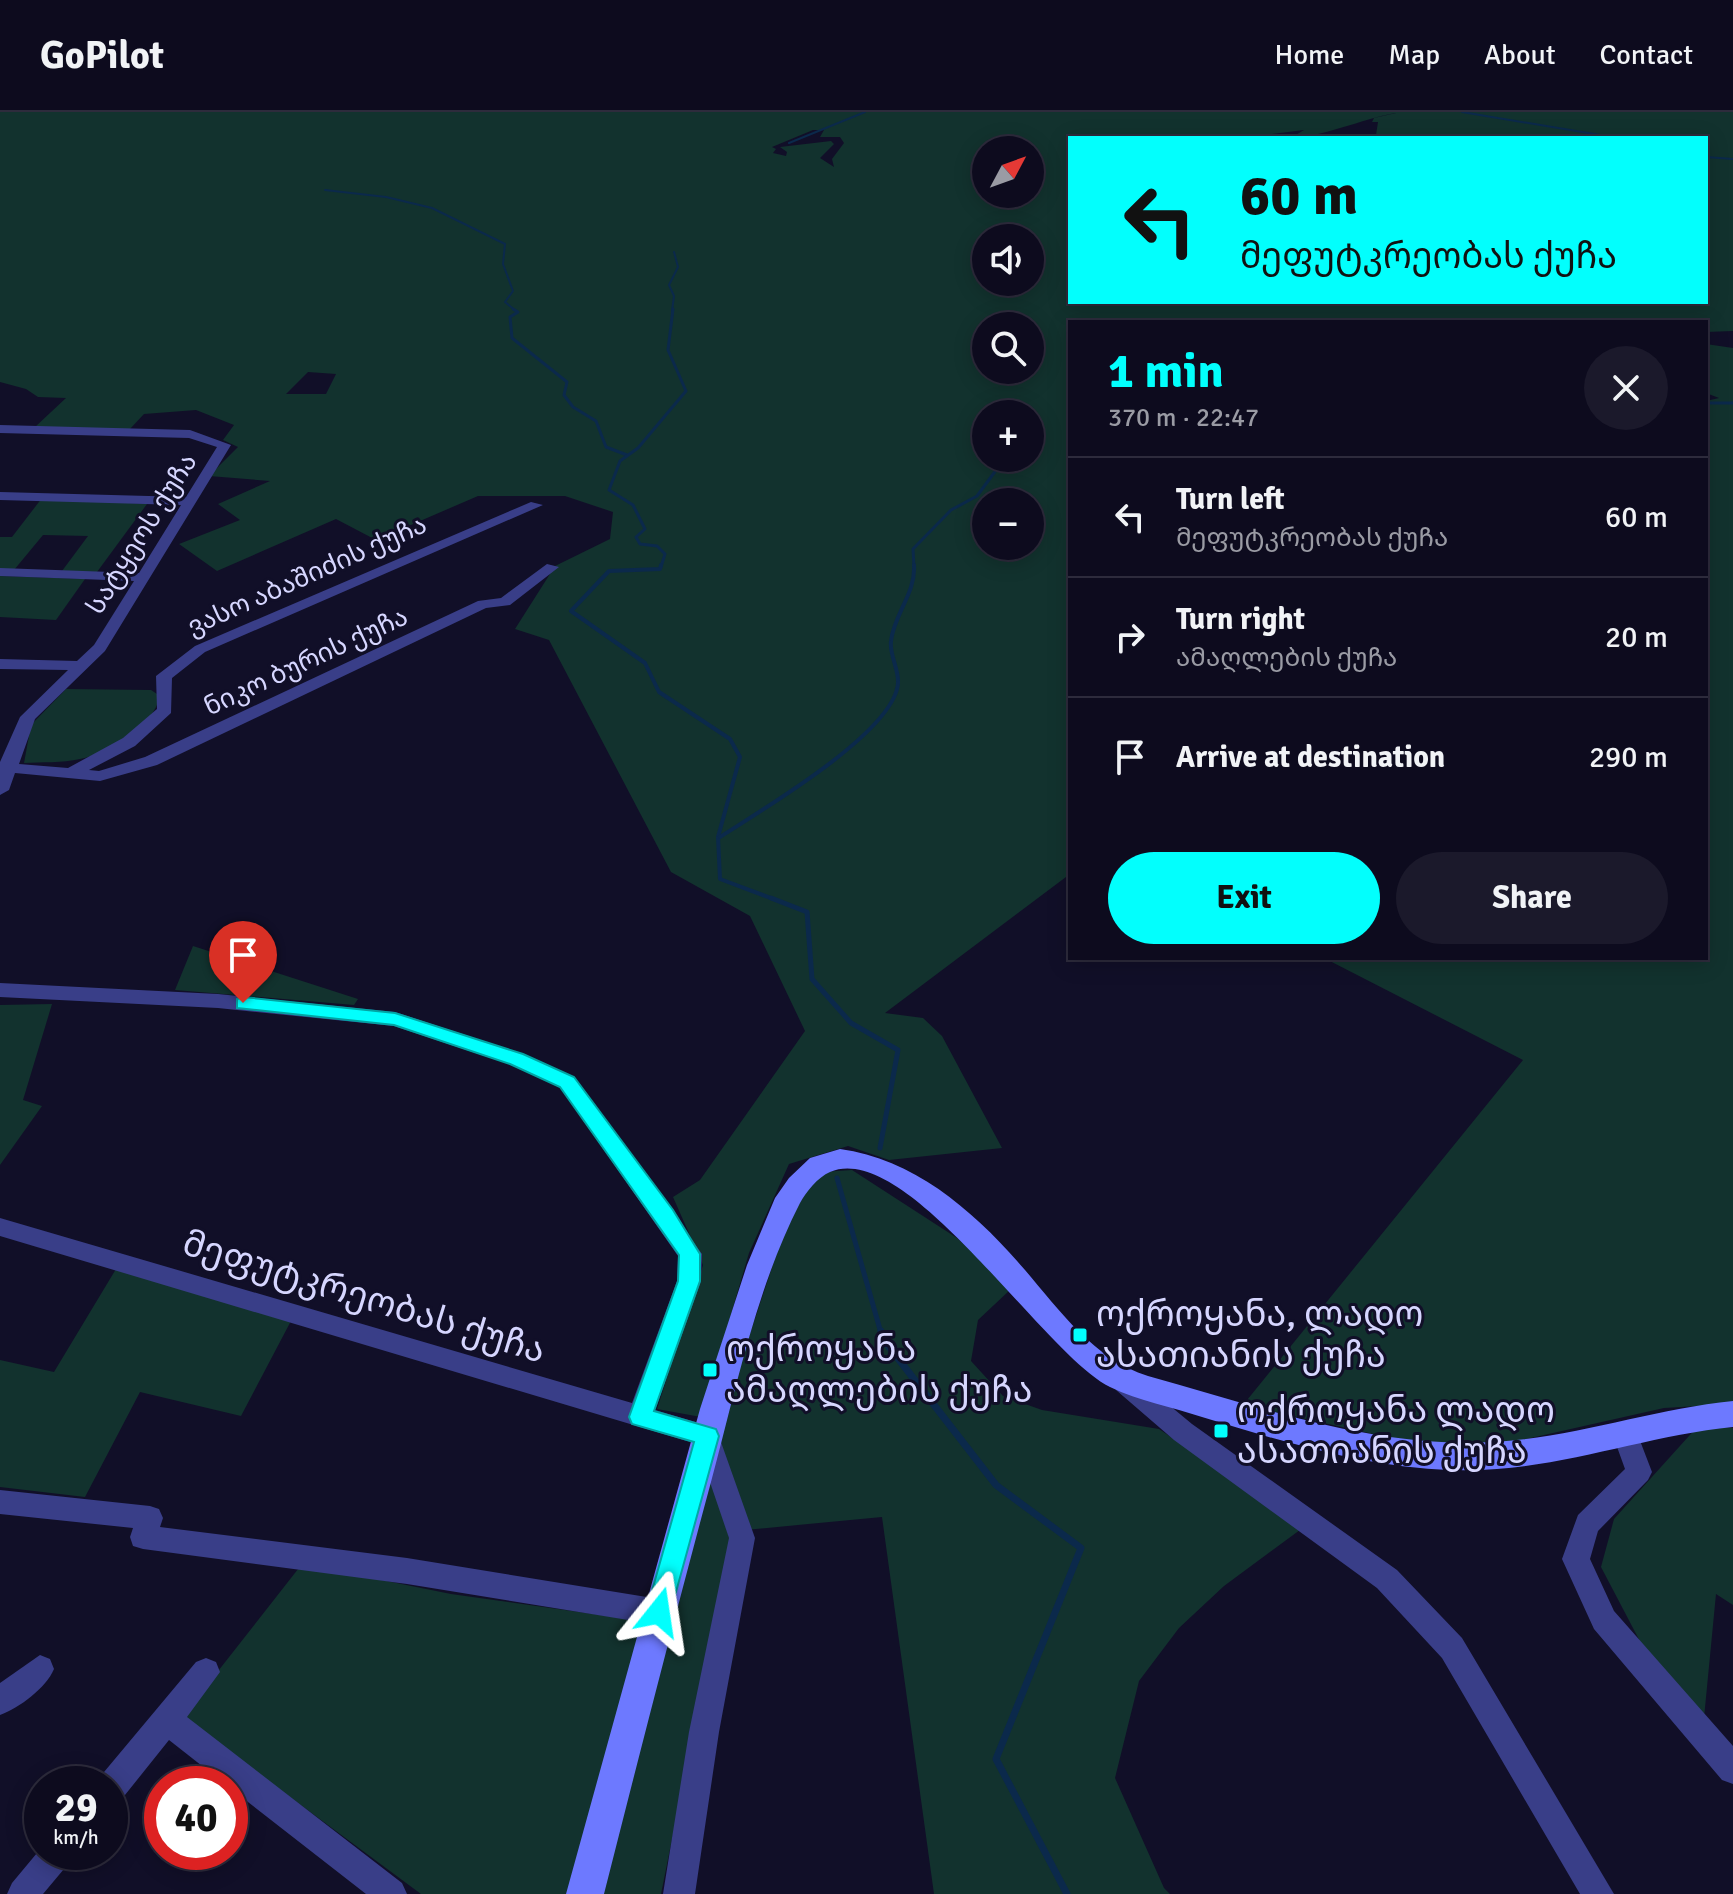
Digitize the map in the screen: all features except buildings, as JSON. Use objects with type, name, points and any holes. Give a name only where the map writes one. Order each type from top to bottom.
[{"type":"street","name":"სატყეოს ქუჩა","points":[[0,429],[190,434],[225,445],[100,648],[28,717],[5,767],[0,790]]},
{"type":"street","points":[[0,496],[188,501]]},
{"type":"street","name":"ვასო აბაშიძის ქუჩა","points":[[69,774],[129,742],[165,710],[164,676],[200,649],[536,505]]},
{"type":"street","name":"ნიკო ბურის ქუჩა","points":[[69,774],[100,776],[151,761],[483,604],[505,602],[552,567]]},
{"type":"street","points":[[0,572],[142,577]]},
{"type":"street","points":[[0,664],[81,666]]},
{"type":"street","points":[[5,767],[69,774]]},
{"type":"street","points":[[0,990],[218,1001],[395,1019],[516,1059],[567,1082],[690,1254],[689,1281],[640,1417]]},
{"type":"street","points":[[585,1894],[707,1436],[741,1323],[791,1193],[819,1165],[849,1158],[875,1165],[933,1199],[996,1256],[1049,1319],[1087,1355],[1183,1432],[1387,1579],[1452,1648],[1598,1894]]},
{"type":"street","name":"მეფუტკრეობას ქუჩა","points":[[0,1227],[707,1436]]},
{"type":"street","points":[[1118,1377],[1299,1431],[1435,1457],[1497,1456],[1733,1414]]},
{"type":"street","points":[[1625,1433],[1639,1472],[1587,1524],[1576,1559],[1604,1620],[1733,1769]]},
{"type":"street","points":[[679,1894],[704,1732],[742,1538],[707,1436]]},
{"type":"street","points":[[0,1502],[150,1518],[143,1537],[407,1571],[659,1612]]},
{"type":"street","points":[[0,1701],[40,1669]]},
{"type":"street","points":[[128,1767],[206,1672]]},
{"type":"street","points":[[167,1720],[391,1894]]},
{"type":"street","points":[[23,1894],[43,1870]]},
{"type":"green space","points":[[0,112],[1733,112],[1733,331],[1708,332],[1708,320],[1068,320],[1068,876],[885,1013],[923,1018],[942,1036],[1002,1148],[889,1160],[848,1146],[789,1164],[749,1253],[701,1417],[657,1409],[703,1265],[673,1197],[700,1180],[805,1031],[750,916],[671,872],[549,640],[515,629],[555,566],[610,539],[613,512],[565,496],[478,496],[376,540],[336,519],[217,571],[179,544],[240,520],[218,504],[270,481],[209,476],[238,447],[223,440],[234,425],[196,410],[144,414],[129,430],[35,427],[66,398],[38,397],[26,389],[0,382]],"holes":[[[813,130],[824,130],[820,137],[840,137],[844,143],[832,159],[834,167],[820,158],[834,144],[831,141],[780,147],[787,152],[786,156],[773,153],[776,149],[772,147]],[[308,372],[336,374],[326,394],[286,394]]]},
{"type":"green space","points":[[1708,344],[1733,348],[1733,1404],[1664,1408],[1517,1441],[1441,1449],[1243,1405],[1523,1060],[1328,960],[1708,960],[1708,401],[1719,398],[1708,394]]},
{"type":"green space","points":[[42,498],[147,504],[97,572],[62,571],[88,536],[43,535],[14,570],[0,569],[0,537],[12,537]]},
{"type":"green space","points":[[0,576],[85,579],[56,620],[0,617]]},
{"type":"green space","points":[[66,689],[151,690],[160,696],[156,707],[140,728],[104,751],[73,760],[24,763],[31,725]]},
{"type":"green space","points":[[193,946],[358,999],[354,1005],[175,990]]},
{"type":"green space","points":[[52,1004],[23,1100],[42,1106],[0,1165],[0,1005]]},
{"type":"green space","points":[[852,1170],[957,1238],[1011,1289],[978,1320],[971,1361],[1003,1396],[1042,1410],[1159,1429],[1304,1527],[1224,1586],[1179,1628],[1139,1681],[1115,1778],[1164,1888],[1170,1894],[934,1894],[882,1517],[745,1530],[717,1433],[796,1195],[822,1172]]},
{"type":"green space","points":[[116,1269],[292,1319],[241,1416],[140,1392],[85,1497],[0,1487],[0,1360],[54,1372]]},
{"type":"green space","points":[[1698,1426],[1733,1428],[1733,1605],[1716,1594],[1704,1718],[1644,1649],[1601,1567],[1614,1519]]},
{"type":"green space","points":[[706,1459],[731,1544],[661,1894],[594,1894]]},
{"type":"green space","points":[[302,1564],[451,1594],[643,1621],[570,1894],[421,1894],[182,1717]]},
{"type":"waterway","points":[[789,143],[865,112]]},
{"type":"waterway","points":[[1462,112],[1606,136]]},
{"type":"waterway","points":[[1708,157],[1733,159]]},
{"type":"waterway","points":[[325,190],[386,197],[432,208],[505,244],[503,264],[513,291],[505,302],[515,310]]},
{"type":"waterway","points":[[672,311],[674,296],[669,285],[678,267],[674,252]]},
{"type":"waterway","points":[[661,567],[665,554],[657,546],[640,544],[636,537],[645,529],[633,505],[609,490],[620,461],[638,448],[686,391],[668,350],[673,309]]},
{"type":"waterway","points":[[515,310],[518,312],[510,317],[512,338],[567,382],[564,395],[573,407],[596,421],[606,447],[627,455]]},
{"type":"waterway","points":[[1708,403],[1733,403]]},
{"type":"waterway","points":[[914,567],[913,549],[951,510],[977,496],[995,472]]},
{"type":"waterway","points":[[661,565],[660,569],[609,571],[571,611],[645,663],[659,692],[730,739],[740,757],[718,837],[720,879],[776,900]]},
{"type":"waterway","points":[[720,837],[823,769],[875,724],[891,703],[898,683],[891,641],[912,585],[914,567]]},
{"type":"waterway","points":[[771,898],[807,912],[812,979],[851,1023],[898,1050],[880,1148]]},
{"type":"waterway","points":[[837,1178],[881,1333]]},
{"type":"waterway","points":[[881,1331],[883,1339],[996,1485],[1081,1548],[996,1759],[1067,1894]]},
{"type":"place","name":"ოქროყანა, ლადო ასათიანის ქუჩა","points":[[1080,1335]]},
{"type":"place","name":"ოქროყანა ამაღლების ქუჩა","points":[[710,1370]]},
{"type":"place","name":"ოქროყანა ლადო ასათიანის ქუჩა","points":[[1221,1431]]},
{"type":"route","points":[[243,1003],[395,1019],[516,1059],[567,1082],[665,1216],[690,1254],[689,1281],[640,1417],[707,1436],[659,1612]]}]
